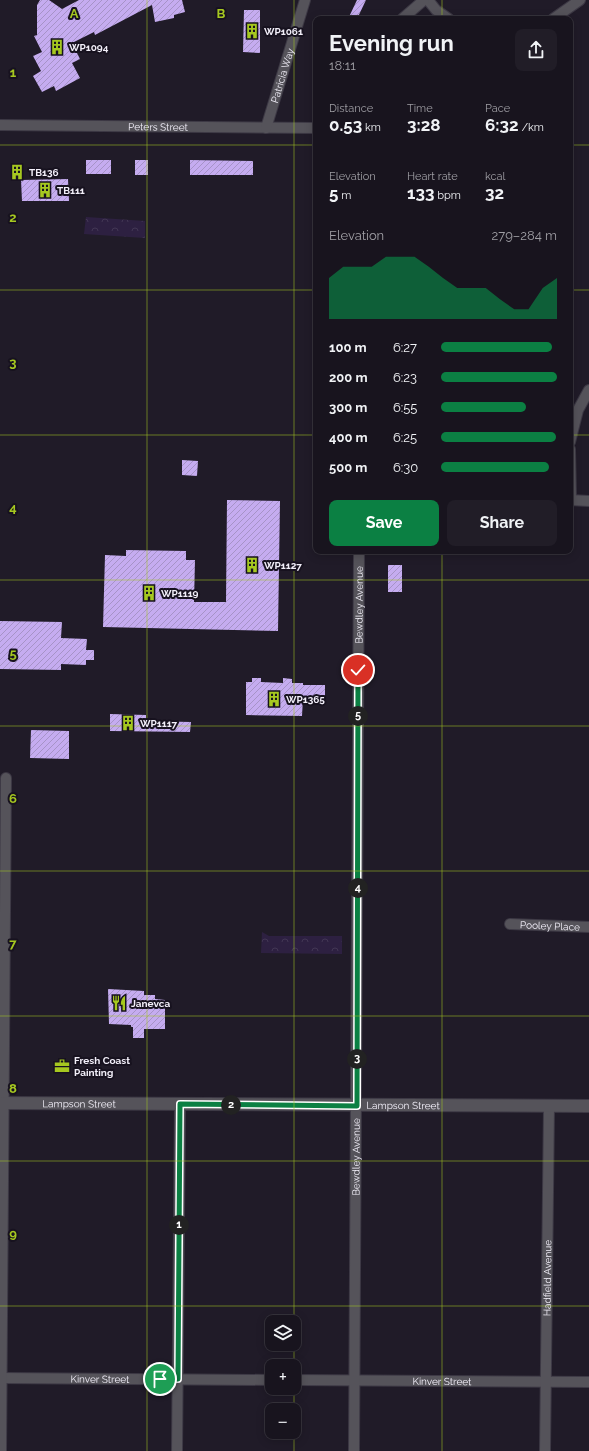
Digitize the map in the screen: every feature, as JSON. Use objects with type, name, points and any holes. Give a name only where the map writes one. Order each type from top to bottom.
[{"type":"street","name":"Patricia Way","points":[[266,128],[305,0]]},
{"type":"street","points":[[405,16],[424,0]]},
{"type":"street","points":[[428,0],[436,10],[445,16]]},
{"type":"street","points":[[557,16],[580,0]]},
{"type":"street","name":"Peters Street","points":[[0,125],[313,128]]},
{"type":"street","points":[[573,429],[576,416],[589,390]]},
{"type":"street","points":[[573,500],[589,501]]},
{"type":"street","name":"Bewdley Avenue","points":[[354,1451],[359,554]]},
{"type":"street","points":[[1,1451],[2,1103],[6,778]]},
{"type":"street","name":"Pooley Place","points":[[510,924],[589,926]]},
{"type":"street","name":"Lampson Street","points":[[2,1103],[589,1106]]},
{"type":"street","points":[[177,1451],[180,1104]]},
{"type":"street","name":"Hadfield Avenue","points":[[545,1451],[549,1106]]},
{"type":"street","name":"Kinver Street","points":[[1,1378],[265,1380]]},
{"type":"street","name":"Kinver Street","points":[[301,1380],[589,1382]]},
{"type":"green space","points":[[86,217],[145,221],[145,238],[84,234]]},
{"type":"green space","points":[[262,932],[269,936],[342,936],[342,954],[261,953]]},
{"type":"building","name":"WP1094","points":[[40,0],[49,0],[62,9],[79,0],[182,0],[185,12],[174,15],[174,18],[155,22],[152,5],[95,35],[94,32],[72,43],[80,59],[72,63],[80,78],[56,91],[54,86],[42,92],[33,76],[41,71],[33,56],[42,52],[34,36],[37,35],[37,5]]},
{"type":"building","points":[[357,0],[366,0],[358,16],[349,16]]},
{"type":"building","name":"WP1061","points":[[244,10],[260,10],[260,53],[243,52]]},
{"type":"building","points":[[86,160],[111,160],[111,174],[86,174]]},
{"type":"building","points":[[135,160],[148,160],[148,175],[135,175]]},
{"type":"building","points":[[190,160],[253,161],[253,175],[190,175]]},
{"type":"building","points":[[68,179],[69,201],[22,201],[21,180]]},
{"type":"building","points":[[182,460],[198,461],[197,476],[182,475]]},
{"type":"building","points":[[227,500],[280,501],[278,631],[103,627],[105,555],[126,556],[126,550],[186,551],[186,560],[195,560],[194,602],[226,602]]},
{"type":"building","points":[[388,565],[402,565],[402,592],[388,592]]},
{"type":"building","points":[[0,621],[62,622],[61,638],[87,639],[86,650],[94,650],[94,660],[86,660],[86,665],[61,664],[61,670],[0,669]]},
{"type":"building","name":"WP1365","points":[[252,678],[261,678],[261,682],[283,683],[283,678],[292,679],[292,683],[303,683],[303,685],[325,685],[325,698],[303,698],[302,716],[246,715],[246,682],[252,682]]},
{"type":"building","points":[[110,714],[146,715],[146,721],[191,722],[190,732],[110,731]]},
{"type":"building","points":[[31,730],[69,731],[69,759],[30,758]]},
{"type":"building","points":[[108,989],[144,991],[144,995],[155,995],[155,999],[165,1000],[165,1029],[144,1029],[144,1038],[133,1038],[133,1027],[131,1027],[131,1025],[109,1024]]},
{"type":"place","name":"WP1061","points":[[252,31]]},
{"type":"place","name":"WP1094","points":[[57,47]]},
{"type":"place","name":"TB136","points":[[17,172]]},
{"type":"place","name":"TB111","points":[[45,190]]},
{"type":"place","name":"WP1127","points":[[252,565]]},
{"type":"place","name":"WP1119","points":[[149,593]]},
{"type":"place","name":"WP1365","points":[[274,699]]},
{"type":"place","name":"WP1117","points":[[128,723]]},
{"type":"place","name":"Janevca","points":[[119,1003]]},
{"type":"place","name":"Fresh Coast Painting","points":[[62,1066]]},
{"type":"route","points":[[160,1379],[178,1379],[180,1104],[357,1106],[359,776],[358,670]]}]
